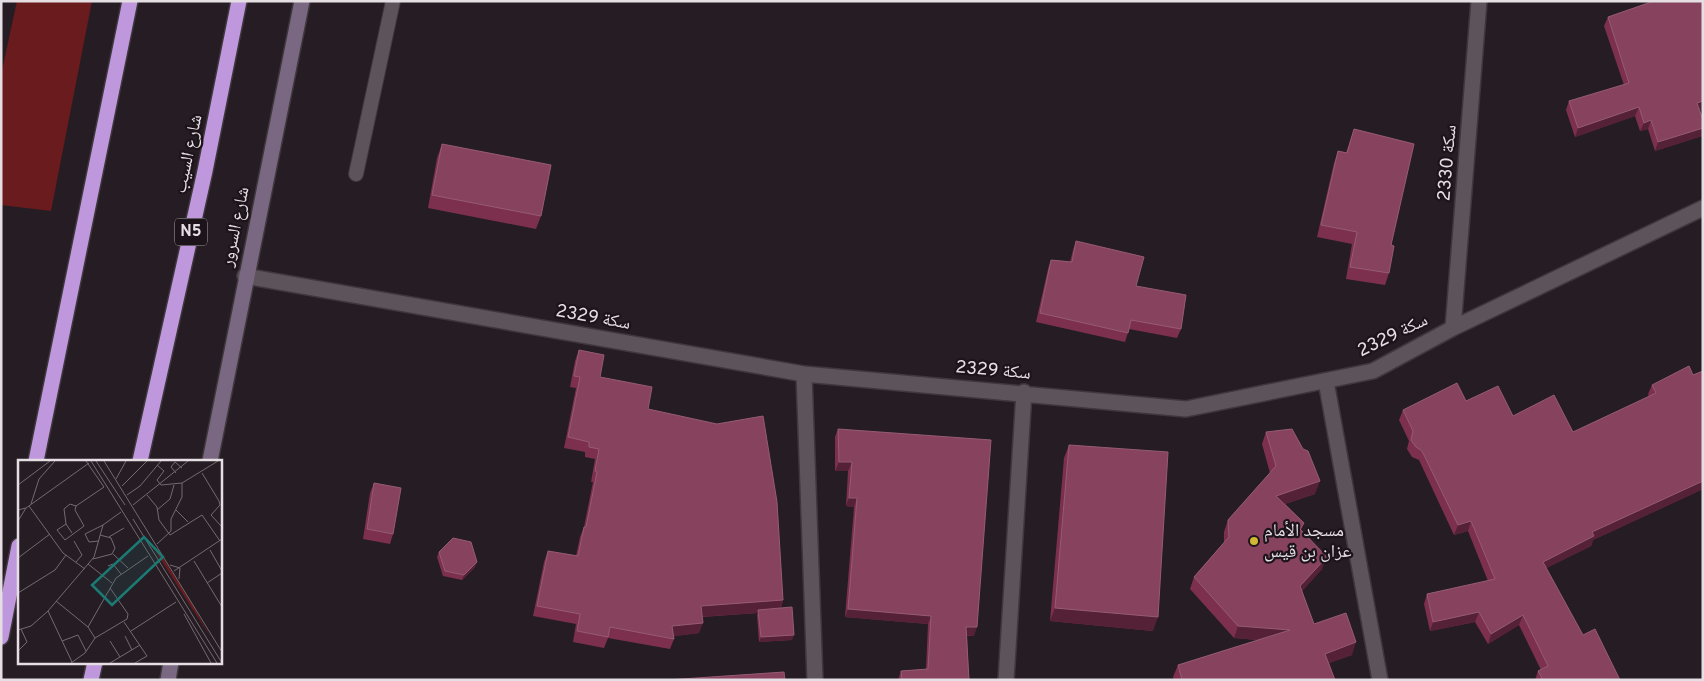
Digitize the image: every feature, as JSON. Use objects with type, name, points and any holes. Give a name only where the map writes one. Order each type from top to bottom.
[{"type":"highway","points":[[36,460],[130,1]]},
{"type":"highway","name":"شارع السيب","points":[[140,460],[205,171],[239,1]]},
{"type":"highway","points":[[1,638],[18,551]]},
{"type":"highway","points":[[91,680],[94,664]]},
{"type":"street","name":"شارع السرور","points":[[210,460],[245,276],[302,1]]},
{"type":"street","name":"سكة 2330","points":[[1453,328],[1479,1]]},
{"type":"street","name":"سكة 2329","points":[[245,276],[804,374],[1024,392],[1186,409],[1372,371],[1453,328],[1703,208]]},
{"type":"street","points":[[804,374],[815,680]]},
{"type":"street","points":[[1326,381],[1380,680]]},
{"type":"street","points":[[1006,680],[1024,392]]},
{"type":"street","points":[[168,680],[171,664]]},
{"type":"lane","points":[[356,174],[393,1]]},
{"type":"shaded area","points":[[17,1],[92,1],[51,211],[1,205],[1,75]]},
{"type":"building","points":[[1654,1],[1703,1],[1703,101],[1697,103],[1703,120],[1703,128],[1658,142],[1651,120],[1644,123],[1639,107],[1578,128],[1569,101],[1629,83],[1608,17]]},
{"type":"building","points":[[1354,129],[1414,144],[1391,245],[1394,246],[1389,273],[1350,267],[1357,232],[1321,225],[1338,151],[1347,153]]},
{"type":"building","points":[[442,144],[551,165],[541,216],[432,195]]},
{"type":"building","points":[[1076,241],[1144,257],[1136,286],[1186,295],[1181,329],[1131,320],[1128,333],[1040,313],[1051,260],[1072,262]]},
{"type":"building","points":[[579,350],[604,355],[600,377],[652,387],[648,409],[717,424],[763,416],[777,502],[783,600],[701,606],[703,623],[672,626],[674,639],[610,627],[608,637],[577,631],[580,614],[537,606],[548,551],[578,556],[597,472],[595,471],[599,449],[589,447],[589,442],[568,437],[580,377],[574,376]]},
{"type":"building","points":[[1689,366],[1693,375],[1703,371],[1703,481],[1592,532],[1594,536],[1543,562],[1583,635],[1595,629],[1620,680],[1539,680],[1542,678],[1538,671],[1548,666],[1523,615],[1491,634],[1479,612],[1433,622],[1427,594],[1495,579],[1471,521],[1458,525],[1422,451],[1411,440],[1413,431],[1403,410],[1457,383],[1466,401],[1498,386],[1513,416],[1554,395],[1573,432],[1656,393],[1652,385]]},
{"type":"building","points":[[838,429],[991,440],[977,627],[966,627],[969,680],[902,680],[901,671],[928,669],[931,616],[848,609],[857,498],[849,498],[852,462],[839,462]]},
{"type":"building","points":[[1292,429],[1303,449],[1308,451],[1320,481],[1276,496],[1304,523],[1300,529],[1327,557],[1300,586],[1314,624],[1346,613],[1356,642],[1325,654],[1335,680],[1182,680],[1178,665],[1290,630],[1238,626],[1194,577],[1229,537],[1228,520],[1276,466],[1266,432]]},
{"type":"building","points":[[1069,445],[1168,452],[1158,617],[1055,608]]},
{"type":"building","points":[[374,483],[401,488],[393,534],[367,529]]},
{"type":"building","points":[[453,538],[471,542],[477,562],[464,575],[445,571],[439,552]]},
{"type":"building","points":[[792,607],[794,635],[761,637],[758,610]]},
{"type":"building","points":[[784,672],[785,680],[667,680]]},
{"type":"place","name":"مسجد الأمام عزان بن قيس","points":[[1254,541]]}]
